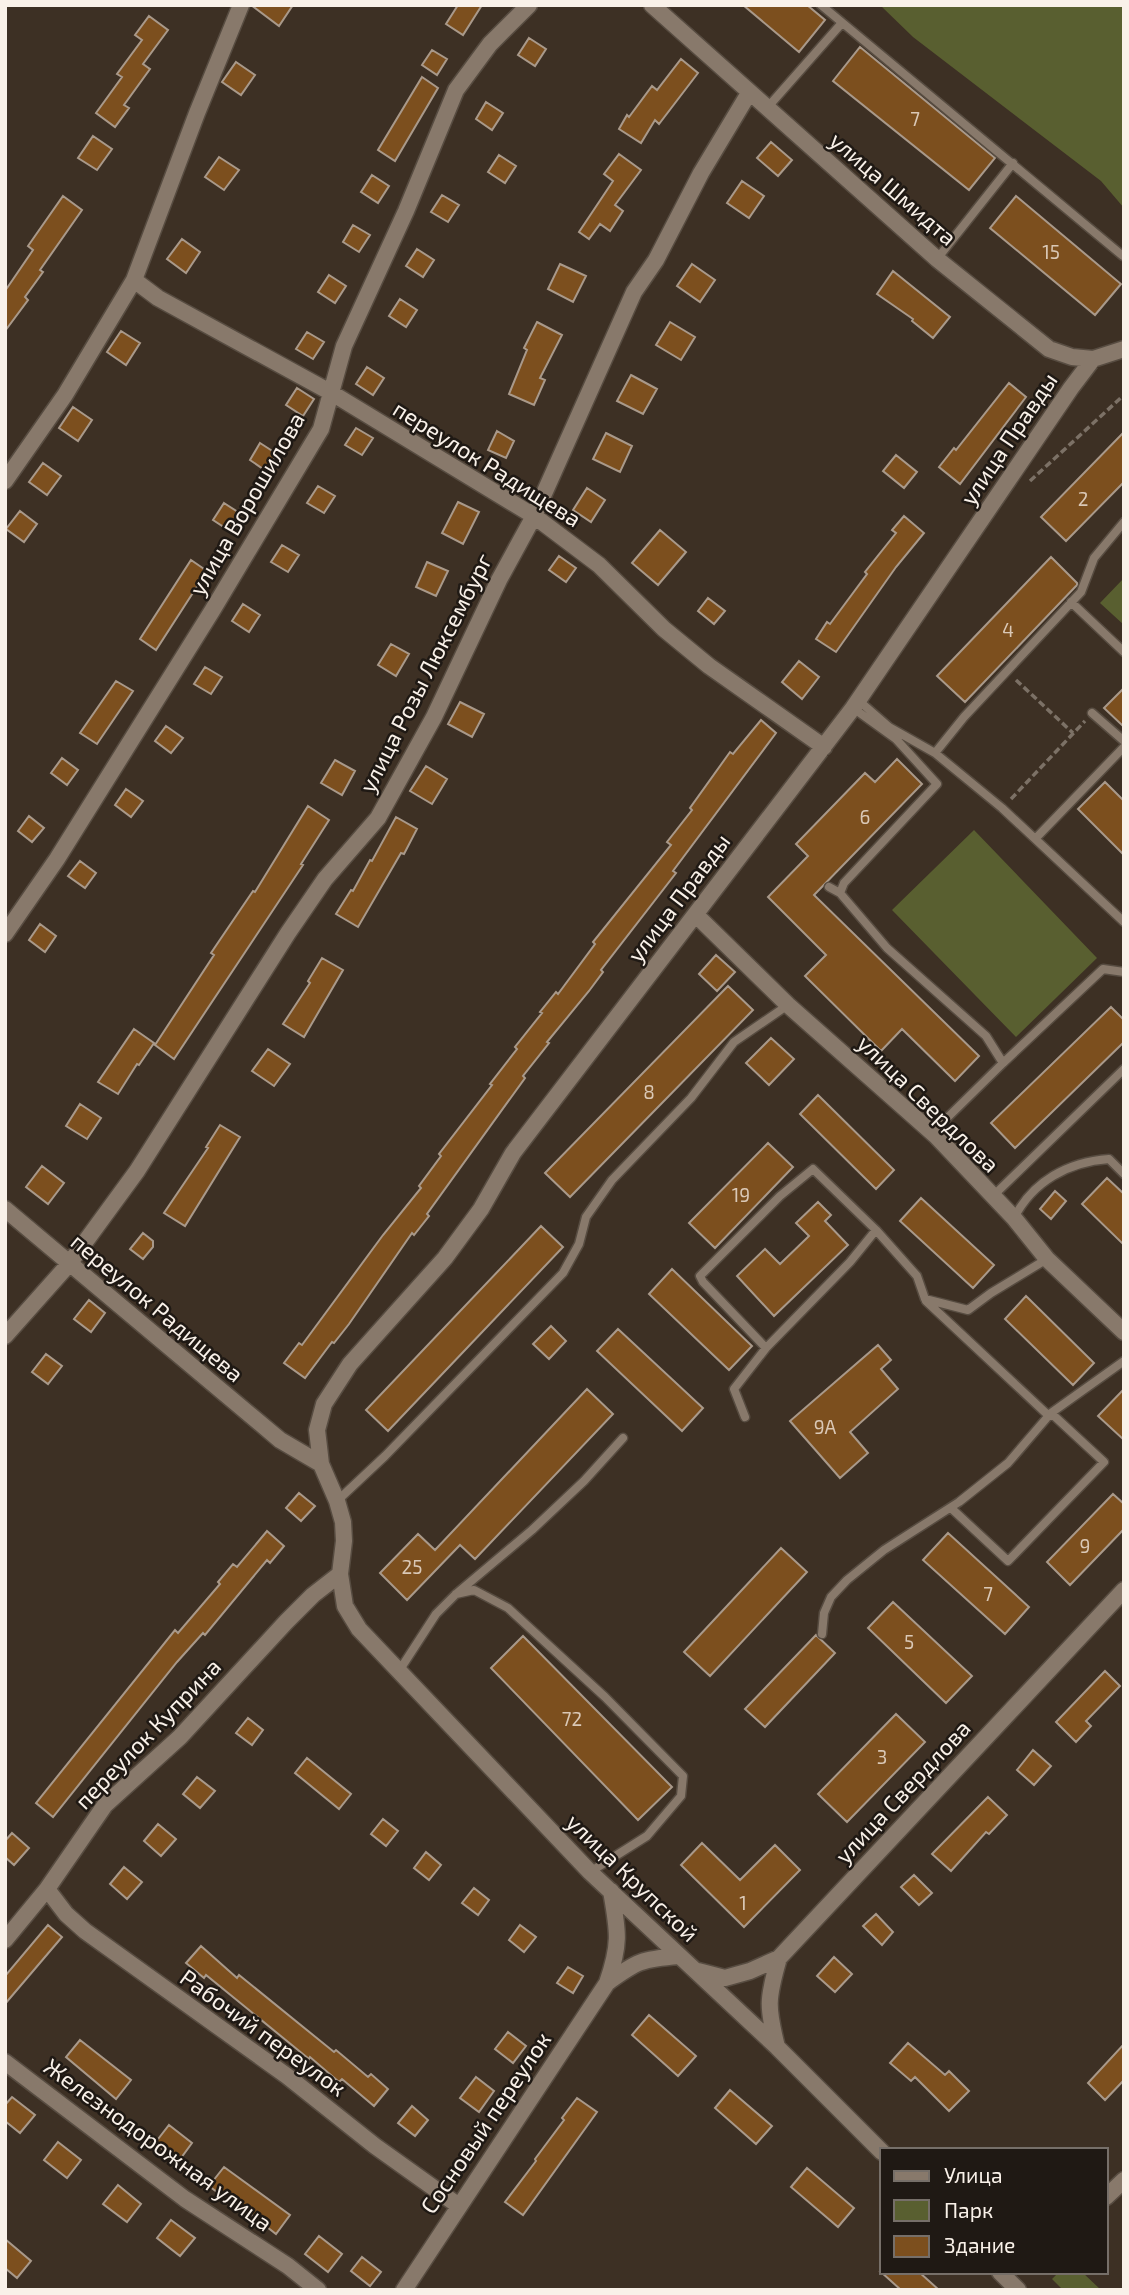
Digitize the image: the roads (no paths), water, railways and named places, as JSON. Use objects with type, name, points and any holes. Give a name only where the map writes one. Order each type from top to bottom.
[{"type":"street","points":[[5,481],[65,396],[134,280],[241,5]]},
{"type":"street","name":"улица Ворошилова","points":[[5,934],[57,859],[226,588],[321,429],[344,346],[406,211],[456,90],[490,44],[528,5]]},
{"type":"street","name":"улица Шмидта","points":[[652,5],[937,259],[1049,349],[1072,357],[1093,359],[1124,349]]},
{"type":"street","name":"улица Розы Люксембург","points":[[5,1336],[69,1264],[137,1171],[303,911],[325,879],[378,818],[434,717],[499,580],[534,516],[634,292],[662,250],[701,173],[749,93]]},
{"type":"street","name":"переулок Радищева","points":[[134,280],[158,298],[330,392],[534,516],[599,565],[664,629],[709,666],[824,747]]},
{"type":"street","points":[[1049,349],[1068,371],[1071,387]]},
{"type":"street","name":"улица Правды","points":[[340,1574],[343,1522],[321,1464],[317,1430],[324,1404],[350,1364],[444,1258],[481,1209],[513,1153],[824,747],[1071,387],[1093,359]]},
{"type":"street","name":"улица Свердлова","points":[[696,915],[788,1005],[936,1136],[1014,1219],[1047,1259],[1124,1332]]},
{"type":"street","name":"переулок Радищева","points":[[5,1209],[280,1440],[321,1464]]},
{"type":"street","name":"улица Крупской","points":[[340,1574],[345,1606],[359,1629],[590,1872],[777,2048],[880,2150]]},
{"type":"street","name":"переулок Куприна","points":[[5,1940],[47,1889],[105,1805],[180,1737],[313,1595],[340,1574]]},
{"type":"street","name":"улица Свердлова","points":[[777,2048],[769,2015],[769,1992],[779,1958],[1124,1590]]},
{"type":"street","name":"Рабочий переулок","points":[[47,1889],[66,1914],[85,1931],[287,2076],[375,2146],[458,2206]]},
{"type":"street","name":"Сосновый переулок","points":[[404,2290],[607,1983],[616,1957],[618,1933],[611,1891]]},
{"type":"street","name":"Сосновый переулок","points":[[607,1983],[635,1962],[679,1956]]},
{"type":"street","points":[[695,1970],[724,1978],[750,1971],[779,1958]]},
{"type":"street","name":"Железнодорожная улица","points":[[5,2062],[185,2199],[288,2266],[318,2290]]},
{"type":"street","points":[[1108,2195],[1124,2180]]},
{"type":"lane","points":[[821,5],[1123,256]]},
{"type":"lane","points":[[767,108],[841,24]]},
{"type":"lane","points":[[937,259],[1013,163]]},
{"type":"lane","points":[[935,752],[964,717],[1081,592],[1094,558],[1124,523]]},
{"type":"lane","points":[[1071,602],[1124,652]]},
{"type":"lane","points":[[855,704],[889,727],[935,752],[1036,838],[1124,922]]},
{"type":"lane","points":[[840,893],[844,883],[936,784],[896,739],[855,704]]},
{"type":"lane","points":[[1092,713],[1124,741]]},
{"type":"lane","points":[[1036,838],[1124,747]]},
{"type":"lane","points":[[829,887],[840,893],[887,948],[986,1036],[1003,1063]]},
{"type":"lane","points":[[936,1136],[947,1118],[1102,969],[1124,972]]},
{"type":"lane","points":[[337,1501],[385,1456],[563,1273],[579,1244],[586,1217],[612,1180],[691,1098],[734,1042],[788,1005]]},
{"type":"lane","points":[[993,1197],[1124,1069]]},
{"type":"lane","points":[[1014,1219],[1022,1203],[1062,1169],[1090,1161],[1109,1160],[1124,1174]]},
{"type":"lane","points":[[766,1348],[700,1276],[780,1196],[813,1169],[876,1230],[918,1276],[925,1299],[1104,1462],[1008,1561],[951,1508]]},
{"type":"lane","points":[[745,1417],[734,1389],[766,1348],[850,1262],[876,1230]]},
{"type":"lane","points":[[925,1299],[968,1310],[1047,1259]]},
{"type":"lane","points":[[822,1634],[824,1613],[831,1597],[847,1580],[884,1549],[951,1508],[1008,1463],[1050,1414],[1124,1361]]},
{"type":"lane","points":[[399,1671],[436,1614],[541,1522],[584,1481],[623,1438]]},
{"type":"lane","points":[[456,1594],[474,1590],[508,1608],[605,1697],[683,1776],[681,1796],[647,1836],[590,1872]]}]
